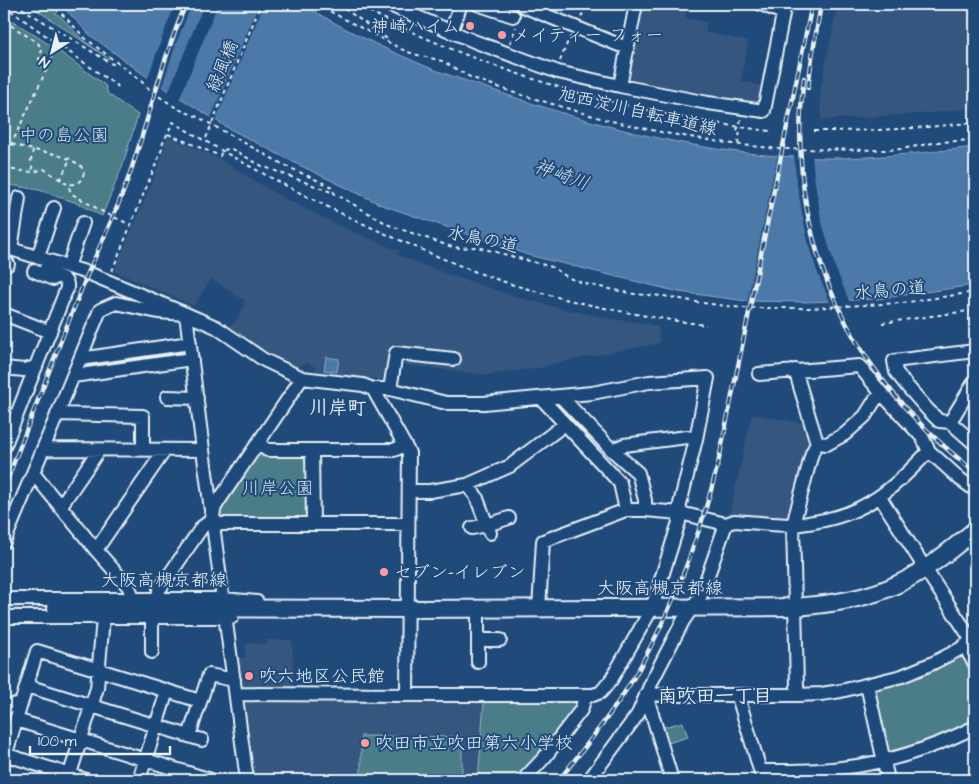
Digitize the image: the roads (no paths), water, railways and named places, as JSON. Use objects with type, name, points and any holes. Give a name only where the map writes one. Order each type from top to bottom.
[{"type":"main road","name":"大阪高槻京都線","points":[[56,608],[796,608],[863,597],[885,590],[925,568],[975,530]]},
{"type":"street","points":[[389,4],[452,32],[558,72],[708,103],[764,111],[784,8],[761,4]]},
{"type":"street","points":[[452,32],[461,4]]},
{"type":"street","points":[[477,4],[513,16]]},
{"type":"street","points":[[524,4],[523,6],[576,28],[628,47]]},
{"type":"street","points":[[620,86],[636,4]]},
{"type":"street","points":[[19,198],[7,249],[88,273],[216,327],[264,360],[302,378],[363,385],[373,389],[390,389],[446,403],[484,403],[542,398],[592,393],[649,382],[708,378],[696,439],[680,504],[678,522],[652,608],[617,672],[601,692],[593,695],[236,694]]},
{"type":"street","points":[[4,447],[8,424],[36,367],[67,288],[64,279],[45,271],[43,259],[54,208]]},
{"type":"street","points":[[68,267],[83,223]]},
{"type":"street","points":[[34,271],[67,284]]},
{"type":"street","points":[[4,542],[100,310],[116,303],[158,312],[186,314]]},
{"type":"street","points":[[4,314],[50,332]]},
{"type":"street","points":[[186,314],[247,780]]},
{"type":"street","points":[[80,359],[190,343]]},
{"type":"street","points":[[975,351],[894,361],[896,372],[939,421],[950,422],[975,444]]},
{"type":"street","points":[[390,389],[396,353],[454,359]]},
{"type":"street","points":[[73,376],[192,359]]},
{"type":"street","points":[[759,374],[859,366],[922,437],[929,451],[975,490]]},
{"type":"street","points":[[4,368],[24,370],[36,367]]},
{"type":"street","points":[[795,370],[817,443],[812,453],[793,525],[798,695]]},
{"type":"street","points":[[158,598],[159,590],[202,527],[212,519],[218,502],[302,378]]},
{"type":"street","points":[[950,422],[975,381]]},
{"type":"street","points":[[373,389],[409,452],[407,695]]},
{"type":"street","points":[[817,443],[827,444],[845,434],[865,416],[875,400],[882,394]]},
{"type":"street","points":[[560,396],[612,450],[638,473],[645,500],[645,510]]},
{"type":"street","points":[[168,397],[197,398]]},
{"type":"street","points":[[542,398],[620,483],[626,510]]},
{"type":"street","points":[[57,414],[143,416],[143,450]]},
{"type":"street","points":[[409,491],[430,491],[468,485],[510,466],[565,424]]},
{"type":"street","points":[[612,450],[624,445],[669,439],[687,437],[696,439]]},
{"type":"street","points":[[258,443],[267,450],[394,450],[405,445]]},
{"type":"street","points":[[43,449],[203,450]]},
{"type":"street","points":[[60,507],[99,450]]},
{"type":"street","points":[[96,550],[165,450]]},
{"type":"street","points":[[312,450],[313,523]]},
{"type":"street","points":[[539,609],[542,541],[626,510],[680,513],[726,524],[734,521],[793,525],[841,517],[856,511],[880,497],[905,476],[929,451]]},
{"type":"street","points":[[33,474],[128,586],[131,592],[131,599]]},
{"type":"street","points":[[468,485],[476,496],[488,529]]},
{"type":"street","points":[[880,497],[925,568],[973,638],[969,654],[975,664]]},
{"type":"street","points":[[472,528],[488,529],[509,518]]},
{"type":"street","points":[[212,519],[219,524],[408,524]]},
{"type":"street","points":[[592,779],[638,714],[653,679],[683,621],[701,595],[726,524]]},
{"type":"street","name":"大阪高槻京都線","points":[[4,599],[158,598],[224,608]]},
{"type":"street","name":"大阪高槻京都線","points":[[4,617],[152,617],[224,608]]},
{"type":"street","points":[[478,609],[478,662]]},
{"type":"street","points":[[152,617],[152,652]]},
{"type":"street","points":[[69,778],[97,688],[103,618]]},
{"type":"street","points":[[646,694],[821,694],[867,686],[902,676],[933,664],[960,649],[973,638]]},
{"type":"street","points":[[478,640],[500,640]]},
{"type":"street","points":[[86,780],[69,778],[4,756],[37,651],[200,701]]},
{"type":"street","points":[[189,736],[209,674],[234,680]]},
{"type":"street","points":[[27,686],[202,740]]},
{"type":"street","points":[[867,686],[888,780]]},
{"type":"street","points":[[139,780],[167,691]]},
{"type":"street","points":[[646,694],[672,780]]},
{"type":"street","points":[[523,780],[544,758],[580,710],[586,695]]},
{"type":"street","points":[[739,695],[762,776],[840,768],[884,761],[939,744],[975,727]]},
{"type":"street","points":[[4,707],[20,704]]},
{"type":"street","points":[[16,720],[145,760],[177,775],[211,780]]},
{"type":"water","name":"神崎川","points":[[60,4],[302,4],[372,42],[425,66],[531,103],[614,128],[657,138],[743,153],[786,157],[852,158],[975,147],[975,285],[877,299],[808,302],[746,301],[679,292],[528,255],[382,205],[228,128],[147,77],[90,35]]},
{"type":"water","points":[[326,357],[339,359],[337,372],[324,370]]},
{"type":"tunnel","points":[[4,608],[56,608]]},
{"type":"railway","points":[[4,488],[77,300],[124,190],[169,50],[186,4]]},
{"type":"railway","points":[[559,780],[607,718],[638,671],[672,602],[698,534],[718,464],[812,4]]},
{"type":"railway","points":[[808,88],[821,4]]},
{"type":"railway","points":[[804,78],[800,121],[801,163],[806,204],[815,245],[828,284],[846,322],[867,359],[893,393],[932,435],[975,472]]},
{"type":"place","name":"神崎ハイム","points":[[470,26]]},
{"type":"place","name":"メイティー フォー","points":[[502,35]]},
{"type":"place","name":"セブン-イレブン","points":[[384,572]]},
{"type":"place","name":"吹六地区公民館","points":[[249,676]]},
{"type":"place","name":"吹田市立吹田第六小学校","points":[[365,743]]},
{"type":"district","name":"川岸町","points":[[338,407]]},
{"type":"district","name":"南吹田一丁目","points":[[715,695]]},
{"type":"park label","name":"中の島公園","points":[[64,135]]},
{"type":"park label","name":"川岸公園","points":[[278,488]]}]
